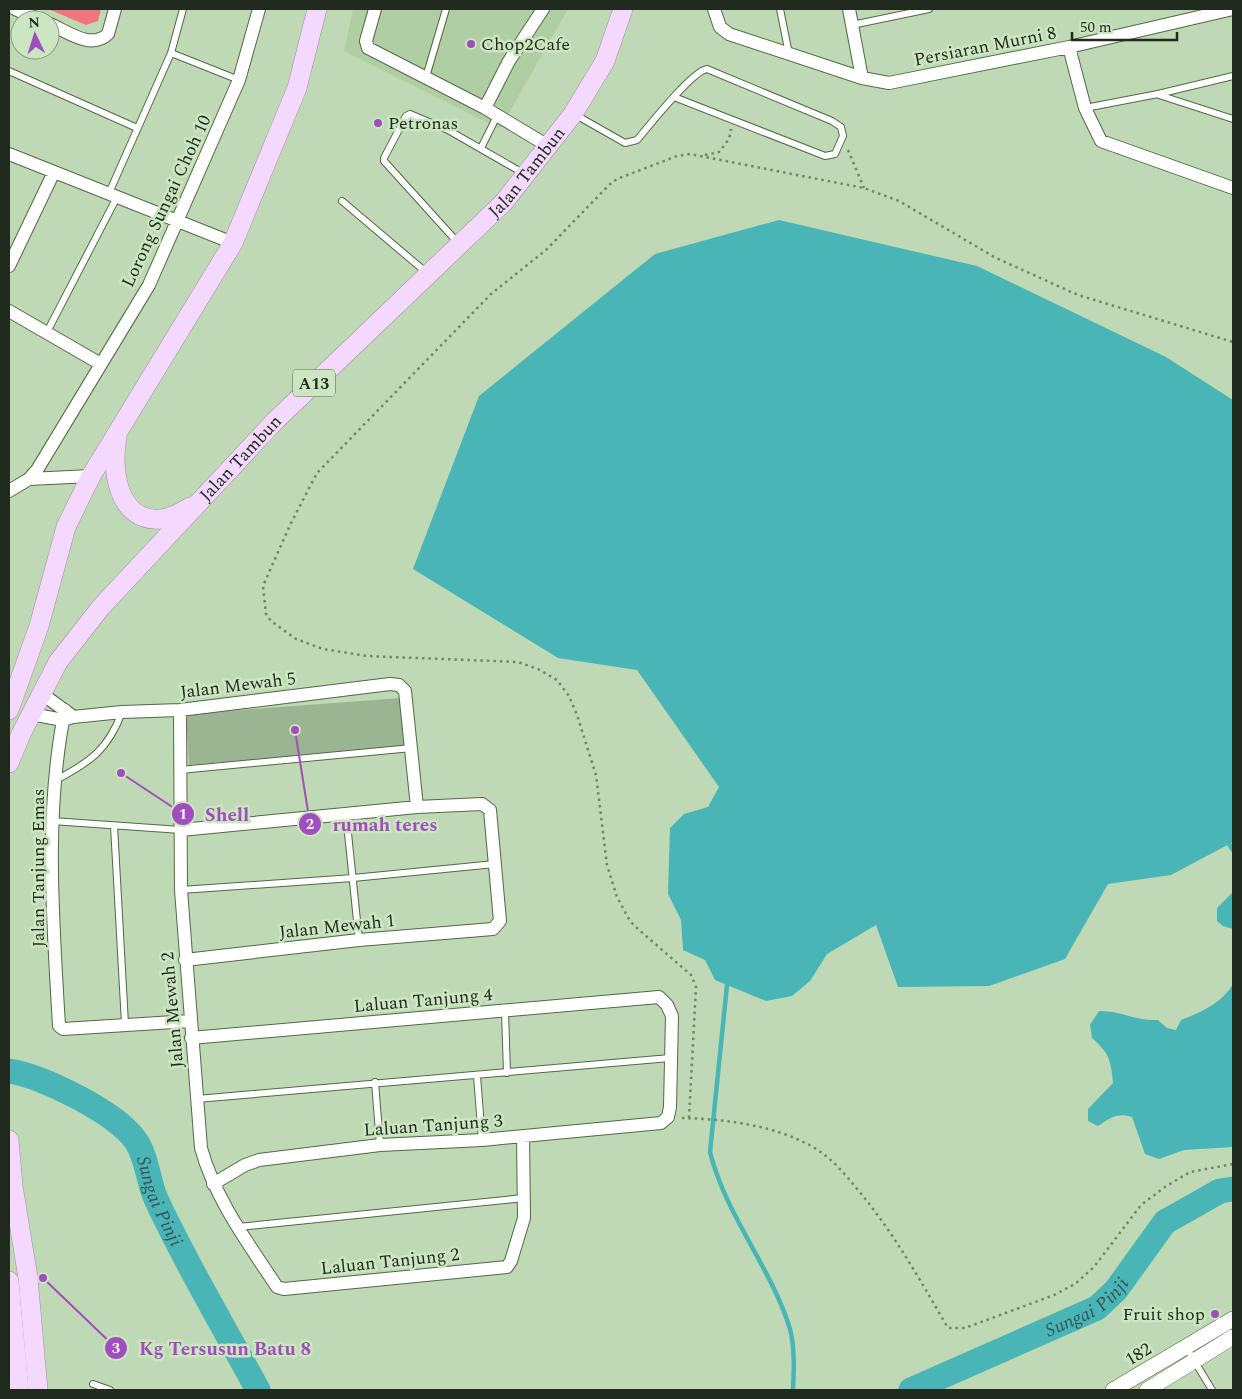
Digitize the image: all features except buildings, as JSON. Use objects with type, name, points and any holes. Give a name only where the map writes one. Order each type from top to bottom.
[{"type":"main road","points":[[9,710],[39,626],[66,527],[91,476],[233,243],[297,88],[317,9]]},
{"type":"main road","name":"Jalan Tambun","points":[[9,764],[31,714],[58,662],[101,607],[275,421],[504,202],[573,114],[605,61],[623,9]]},
{"type":"main road","points":[[119,431],[114,470],[121,494],[133,510],[151,519],[162,519],[198,504]]},
{"type":"main road","points":[[9,1140],[13,1186],[28,1278],[38,1390]]},
{"type":"main road","points":[[9,1282],[19,1390]]},
{"type":"street","points":[[60,29],[86,41],[97,41],[108,34],[116,9]]},
{"type":"street","name":"Lorong Sungai Choh 10","points":[[9,491],[28,479],[37,470],[100,363],[149,285],[179,221],[239,80],[259,9]]},
{"type":"street","points":[[375,9],[366,41],[368,48],[376,54],[426,77],[485,108],[548,146]]},
{"type":"street","points":[[485,108],[509,61],[544,9]]},
{"type":"street","points":[[714,9],[720,27],[728,34],[862,78],[848,9]]},
{"type":"street","name":"Persiaran Murni 8","points":[[862,78],[889,83],[1069,47],[1233,9]]},
{"type":"street","points":[[1069,47],[1085,108],[1097,137],[1106,145],[1233,188]]},
{"type":"street","points":[[9,154],[233,243]]},
{"type":"street","points":[[9,266],[54,172]]},
{"type":"street","points":[[9,310],[100,363]]},
{"type":"street","points":[[28,479],[91,476]]},
{"type":"street","name":"Jalan Mewah 5","points":[[31,714],[67,715],[180,710],[390,684],[399,685],[405,691],[412,748]]},
{"type":"street","points":[[41,694],[67,715]]},
{"type":"street","name":"Jalan Mewah 2","points":[[180,710],[181,890],[201,1148],[213,1184],[237,1227],[277,1287]]},
{"type":"street","name":"Jalan Tanjung Emas","points":[[67,715],[56,780],[52,821],[52,879],[60,1028],[125,1024]]},
{"type":"street","points":[[412,748],[417,807]]},
{"type":"street","points":[[181,830],[417,807],[479,804],[486,806],[490,810],[495,864]]},
{"type":"street","name":"Jalan Mewah 1","points":[[185,960],[359,940],[493,929],[500,921],[495,864]]},
{"type":"street","name":"Laluan Tanjung 4","points":[[191,1038],[658,997],[667,1004],[672,1016],[670,1058]]},
{"type":"street","points":[[125,1024],[190,1021]]},
{"type":"street","points":[[664,1120],[670,1107],[670,1058]]},
{"type":"street","name":"Laluan Tanjung 3","points":[[213,1184],[246,1165],[259,1160],[380,1145],[482,1140],[664,1120]]},
{"type":"street","points":[[524,1136],[524,1198]]},
{"type":"street","name":"Laluan Tanjung 2","points":[[277,1287],[284,1289],[507,1267],[511,1261],[523,1225],[524,1198]]},
{"type":"street","name":"182","points":[[1113,1390],[1233,1319]]},
{"type":"street","name":"182","points":[[1147,1390],[1233,1337]]},
{"type":"lane","points":[[47,332],[113,195],[137,128],[171,53],[183,9]]},
{"type":"lane","points":[[426,77],[446,9]]},
{"type":"lane","points":[[780,9],[789,54]]},
{"type":"lane","points":[[852,25],[929,9]]},
{"type":"lane","points":[[171,53],[239,80]]},
{"type":"lane","points":[[573,114],[625,143],[631,143],[637,140],[674,96],[698,72],[707,70],[832,121],[841,128],[843,136],[834,154],[825,156],[674,96]]},
{"type":"lane","points":[[9,71],[137,128]]},
{"type":"lane","points":[[1085,108],[1158,94],[1233,76]]},
{"type":"lane","points":[[1158,94],[1233,119]]},
{"type":"lane","points":[[459,245],[386,165],[384,158],[406,116],[410,114],[448,130],[526,174]]},
{"type":"lane","points":[[481,148],[497,116]]},
{"type":"lane","points":[[342,201],[428,273]]},
{"type":"lane","points":[[56,780],[90,760],[102,749],[116,729],[122,712]]},
{"type":"lane","points":[[180,770],[412,748]]},
{"type":"lane","points":[[346,814],[359,940]]},
{"type":"lane","points":[[52,821],[181,830]]},
{"type":"lane","points":[[114,826],[125,1024]]},
{"type":"lane","points":[[181,890],[352,878],[495,864]]},
{"type":"lane","points":[[505,1011],[507,1073]]},
{"type":"lane","points":[[197,1099],[375,1082],[477,1076],[670,1058]]},
{"type":"lane","points":[[477,1076],[482,1140]]},
{"type":"lane","points":[[375,1082],[380,1145]]},
{"type":"lane","points":[[237,1227],[524,1198]]},
{"type":"lane","points":[[1186,1347],[1212,1390]]},
{"type":"lane","points":[[93,1384],[110,1390]]},
{"type":"path","points":[[689,1118],[696,988],[691,975],[630,920],[617,897],[607,865],[596,775],[577,715],[569,696],[557,680],[538,669],[518,662],[367,656],[323,649],[296,639],[271,621],[266,614],[263,586],[291,523],[317,473],[491,294],[546,250],[617,179],[677,156],[704,155],[719,152],[729,139],[733,120]]},
{"type":"path","points":[[841,141],[848,149],[864,188]]},
{"type":"path","points":[[704,155],[769,171],[864,188],[899,201],[996,258],[1078,295],[1233,342]]},
{"type":"path","points":[[664,1120],[698,1118],[774,1130],[811,1146],[834,1162],[878,1214],[903,1250],[948,1328],[952,1330],[966,1328],[1045,1299],[1075,1284],[1094,1267],[1141,1205],[1165,1186],[1190,1172],[1233,1164]]},
{"type":"shaded area","points":[[48,9],[101,9],[98,21],[86,25],[60,14],[60,10]]},
{"type":"shaded area","points":[[353,9],[568,9],[500,129],[344,51]]},
{"type":"water","points":[[779,220],[977,266],[1166,357],[1233,400],[1233,842],[1171,875],[1108,884],[1065,959],[989,986],[898,987],[876,925],[827,954],[810,981],[792,996],[766,1001],[715,980],[705,960],[683,950],[681,920],[668,894],[670,828],[684,814],[708,807],[719,787],[637,670],[558,658],[413,569],[479,396],[655,254]]},
{"type":"water","points":[[1233,892],[1233,929],[1223,926],[1217,921],[1217,908]]},
{"type":"water","points":[[1233,984],[1233,1147],[1184,1150],[1159,1159],[1145,1154],[1132,1117],[1122,1115],[1110,1118],[1098,1126],[1088,1121],[1088,1109],[1113,1083],[1106,1053],[1092,1038],[1090,1025],[1099,1011],[1158,1020],[1167,1028],[1176,1030],[1181,1020],[1217,1002]]},
{"type":"waterway","points":[[1229,844],[1233,850]]},
{"type":"waterway","points":[[727,985],[710,1152],[717,1175],[737,1220],[782,1306],[792,1337],[793,1390]]},
{"type":"waterway","name":"Sungai Pinji","points":[[9,1071],[41,1080],[78,1097],[113,1119],[136,1141],[143,1154],[156,1199],[192,1271],[258,1390]]},
{"type":"waterway","name":"Sungai Pinji","points":[[911,1390],[1097,1308],[1116,1290],[1165,1222],[1220,1191],[1233,1189]]},
{"type":"place","name":"Chop2Cafe","points":[[471,44]]},
{"type":"place","name":"Petronas","points":[[378,123]]},
{"type":"place","name":"rumah teres","points":[[295,730]]},
{"type":"place","name":"Shell","points":[[121,773]]},
{"type":"place","name":"Kg Tersusun Batu 8","points":[[43,1278]]},
{"type":"place","name":"Fruit shop","points":[[1215,1314]]}]
